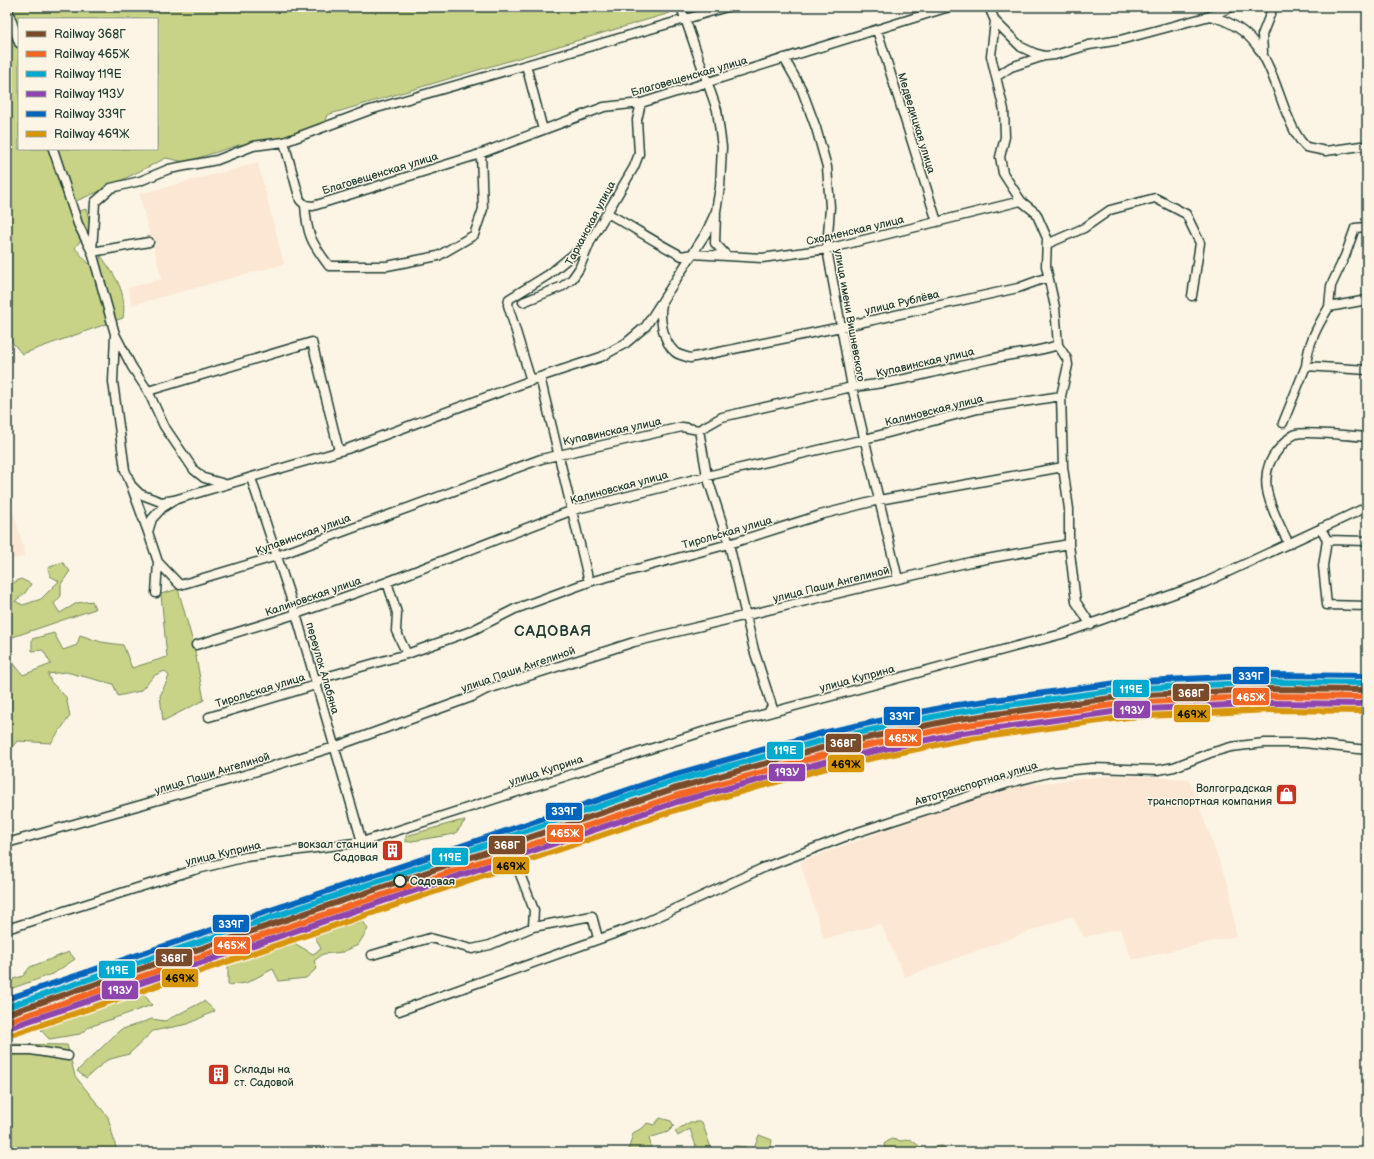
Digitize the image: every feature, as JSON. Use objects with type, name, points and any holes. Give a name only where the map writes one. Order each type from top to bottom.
[{"type":"street","points":[[8,7],[18,40]]},
{"type":"street","points":[[681,7],[717,110],[722,147],[720,187],[716,212],[715,243],[726,255]]},
{"type":"street","points":[[92,252],[95,202],[111,188],[140,180],[169,169],[217,160],[253,146],[284,142],[370,110],[686,20],[726,7]]},
{"type":"street","name":"Благовещенская улица","points":[[302,202],[313,206],[481,153],[604,107],[641,104],[949,7]]},
{"type":"street","points":[[989,7],[995,21],[1021,48],[1045,56]]},
{"type":"street","points":[[996,77],[1003,71],[1045,56],[1055,55],[1089,45],[1120,40],[1210,16],[1232,7]]},
{"type":"street","points":[[1274,7],[1262,35],[1263,52],[1294,131],[1306,147],[1326,151],[1361,146],[1367,148]]},
{"type":"street","points":[[1210,16],[1223,19],[1236,26],[1263,52]]},
{"type":"street","points":[[995,21],[991,56],[1004,110],[1005,137],[1000,157],[1003,173],[1021,201],[1036,213],[1047,238],[1046,266],[1055,307],[1058,345],[1067,359],[1068,365],[1061,396],[1064,467],[1069,509],[1069,544],[1076,602],[1091,625]]},
{"type":"street","name":"Медведицкая улица","points":[[877,30],[937,222]]},
{"type":"street","points":[[1020,64],[1021,48]]},
{"type":"street","name":"улица имени Вишневского","points":[[784,58],[802,90],[816,128],[827,167],[830,207],[827,249],[852,388],[898,579]]},
{"type":"street","points":[[526,65],[543,130]]},
{"type":"street","name":"Тарханская улица","points":[[523,302],[563,286],[572,279],[591,240],[639,154],[637,120],[641,104]]},
{"type":"street","points":[[284,142],[302,202],[306,224],[312,244],[329,266],[387,266],[438,256],[474,235],[483,210],[481,153]]},
{"type":"street","points":[[53,150],[78,224],[92,252],[115,334],[132,367],[148,391],[164,426],[194,470],[204,478],[226,485]]},
{"type":"street","points":[[1047,244],[1084,228],[1110,210],[1154,198],[1186,214],[1200,243],[1192,296]]},
{"type":"street","name":"Сходненская улица","points":[[607,213],[636,229],[656,243],[682,256],[692,254],[762,258],[827,249],[1021,201]]},
{"type":"street","points":[[131,485],[140,494],[150,499],[161,502],[174,500],[339,451],[531,380],[600,357],[626,343],[646,326],[706,233],[716,212]]},
{"type":"street","points":[[1283,423],[1306,366],[1307,352],[1313,332],[1329,307],[1331,286],[1345,256],[1355,228],[1367,227]]},
{"type":"street","points":[[531,380],[508,305],[509,299],[548,274],[591,240]]},
{"type":"street","points":[[92,252],[149,242]]},
{"type":"street","points":[[576,252],[584,257]]},
{"type":"street","name":"улица Рублёва","points":[[663,299],[660,312],[668,341],[675,352],[690,358],[1018,288],[1048,277]]},
{"type":"street","points":[[1329,307],[1367,300]]},
{"type":"street","points":[[115,334],[113,382],[114,397],[126,470],[158,562],[156,593]]},
{"type":"street","points":[[148,391],[312,342],[339,451]]},
{"type":"street","name":"Купавинская улица","points":[[158,562],[180,585],[278,556],[472,484],[559,454],[682,427],[699,430],[722,417],[852,388],[872,386],[989,359],[1042,350],[1058,345]]},
{"type":"street","points":[[1306,366],[1367,370]]},
{"type":"street","points":[[540,377],[589,582]]},
{"type":"street","name":"Калиновская улица","points":[[196,645],[296,614],[387,582],[573,510],[706,476],[864,439],[978,409],[1061,396]]},
{"type":"street","points":[[699,430],[706,476],[729,544],[754,650],[772,706],[768,712]]},
{"type":"street","points":[[1289,544],[1270,504],[1266,488],[1267,473],[1272,457],[1283,444],[1297,434],[1367,437]]},
{"type":"street","name":"Тирольская улица","points":[[209,717],[316,685],[322,678],[407,654],[472,631],[515,609],[589,582],[729,544],[820,515],[879,500],[1064,467]]},
{"type":"street","name":"переулок Алабяна","points":[[251,478],[296,614],[362,842]]},
{"type":"street","points":[[148,532],[152,519],[162,508],[174,500]]},
{"type":"street","name":"улица Куприна","points":[[7,929],[194,870],[246,857],[362,842],[625,756],[768,712],[1091,625],[1204,583],[1367,507]]},
{"type":"street","points":[[1321,528],[1328,540],[1323,566],[1327,605],[1367,606]]},
{"type":"street","points":[[1328,540],[1367,541]]},
{"type":"street","name":"улица Паши Ангелиной","points":[[7,843],[225,781],[334,747],[472,697],[485,690],[634,642],[970,562],[1069,544]]},
{"type":"street","points":[[387,582],[397,613],[396,631],[407,654]]},
{"type":"street","name":"Автотранспортная улица","points":[[399,1011],[598,938],[644,923],[763,868],[858,832],[1009,783],[1052,772],[1093,768],[1158,770],[1174,767],[1210,752],[1231,746],[1264,743],[1304,743],[1367,750]]},
{"type":"street","points":[[516,864],[534,910],[533,927]]},
{"type":"street","points":[[372,954],[430,938],[472,949],[490,945],[533,927],[592,916],[598,938]]},
{"type":"street","points":[[7,1050],[31,1050],[68,1056]]},
{"type":"shaded area","points":[[258,163],[284,264],[132,305],[128,288],[162,279],[139,194]]},
{"type":"shaded area","points":[[7,491],[26,556],[7,561]]},
{"type":"shaded area","points":[[1116,775],[1189,779],[1230,890],[1236,936],[1132,960],[1120,929],[1084,937],[1072,916],[905,977],[881,924],[824,939],[800,862],[910,821],[1022,785]]},
{"type":"green space","points":[[7,7],[669,7],[670,13],[327,115],[324,123],[274,141],[239,145],[185,162],[166,158],[100,191],[69,204],[74,213],[86,209],[91,226],[75,248],[96,272],[101,256],[116,278],[122,292],[124,309],[123,318],[22,354],[7,336],[9,312],[7,312]]},
{"type":"green space","points":[[62,562],[70,571],[61,584],[61,596],[54,604],[60,613],[77,603],[92,601],[95,609],[7,639],[7,586],[21,579],[31,584],[25,593],[15,601],[23,605],[41,599],[59,581],[50,576],[48,568]]},
{"type":"green space","points":[[178,589],[194,646],[204,700],[163,721],[160,696],[169,676],[165,671],[155,675],[140,691],[118,696],[113,684],[66,672],[48,674],[51,682],[66,697],[70,716],[51,743],[17,741],[7,754],[7,655],[23,675],[51,664],[43,650],[32,651],[32,639],[54,633],[63,650],[77,645],[80,635],[101,642],[123,645],[132,668],[167,657],[161,594]]},
{"type":"green space","points":[[459,821],[465,821],[455,834],[406,842],[406,836]]},
{"type":"green space","points":[[363,921],[368,929],[358,945],[343,952],[323,954],[314,961],[317,968],[306,978],[279,981],[273,969],[246,983],[228,985],[228,964],[294,943],[313,954],[321,949],[314,934]]},
{"type":"green space","points":[[69,952],[75,959],[53,974],[7,990],[7,981],[23,976],[30,967]]},
{"type":"green space","points":[[140,989],[152,1005],[89,1027],[80,1034],[49,1039],[41,1030],[81,1008],[101,1007]]},
{"type":"green space","points":[[204,1001],[215,1011],[188,1024],[153,1031],[129,1054],[107,1060],[86,1078],[77,1071],[120,1030],[152,1019],[165,1021]]},
{"type":"green space","points":[[7,1044],[67,1045],[75,1076],[108,1117],[117,1152],[7,1152]]},
{"type":"green space","points":[[660,1118],[671,1121],[674,1126],[668,1132],[649,1138],[651,1146],[647,1152],[628,1152],[633,1133],[644,1127],[647,1123],[654,1125]]},
{"type":"green space","points":[[690,1122],[702,1122],[712,1151],[691,1152],[696,1146],[690,1129],[678,1136],[675,1131]]},
{"type":"green space","points":[[759,1135],[772,1140],[770,1152],[725,1152],[735,1146],[746,1147],[747,1151],[754,1149]]},
{"type":"green space","points":[[891,1139],[902,1141],[910,1139],[923,1149],[942,1146],[950,1152],[886,1152],[884,1144]]},
{"type":"railway","points":[[7,1024],[677,798],[796,764],[954,733],[1075,716],[1200,706],[1269,704],[1367,705]]},
{"type":"rail line","name":"339Г","points":[[7,999],[669,776],[822,733],[950,706],[1124,682],[1268,675],[1367,676]]},
{"type":"rail line","name":"119Е","points":[[7,1007],[671,782],[824,740],[951,713],[1125,689],[1269,682],[1367,683]]},
{"type":"rail line","name":"368Г","points":[[7,1014],[673,789],[825,747],[952,720],[1126,696],[1269,689],[1367,690]]},
{"type":"rail line","name":"465Ж","points":[[9,1021],[675,796],[827,754],[953,727],[1127,703],[1269,696],[1367,697]]},
{"type":"rail line","name":"193У","points":[[11,1027],[677,802],[828,761],[955,734],[1127,710],[1269,703],[1367,704]]},
{"type":"rail line","name":"469Ж","points":[[14,1034],[679,809],[830,767],[956,741],[1128,717],[1269,710],[1367,711]]},
{"type":"place","name":"Волгоградская транспортная компания","points":[[1287,794]]},
{"type":"place","name":"вокзал станции Садовая","points":[[393,850]]},
{"type":"place","name":"Садовая","points":[[400,881]]},
{"type":"place","name":"Склады на ст. Садовой","points":[[218,1075]]},
{"type":"district","name":"САДОВАЯ","points":[[553,631]]}]
